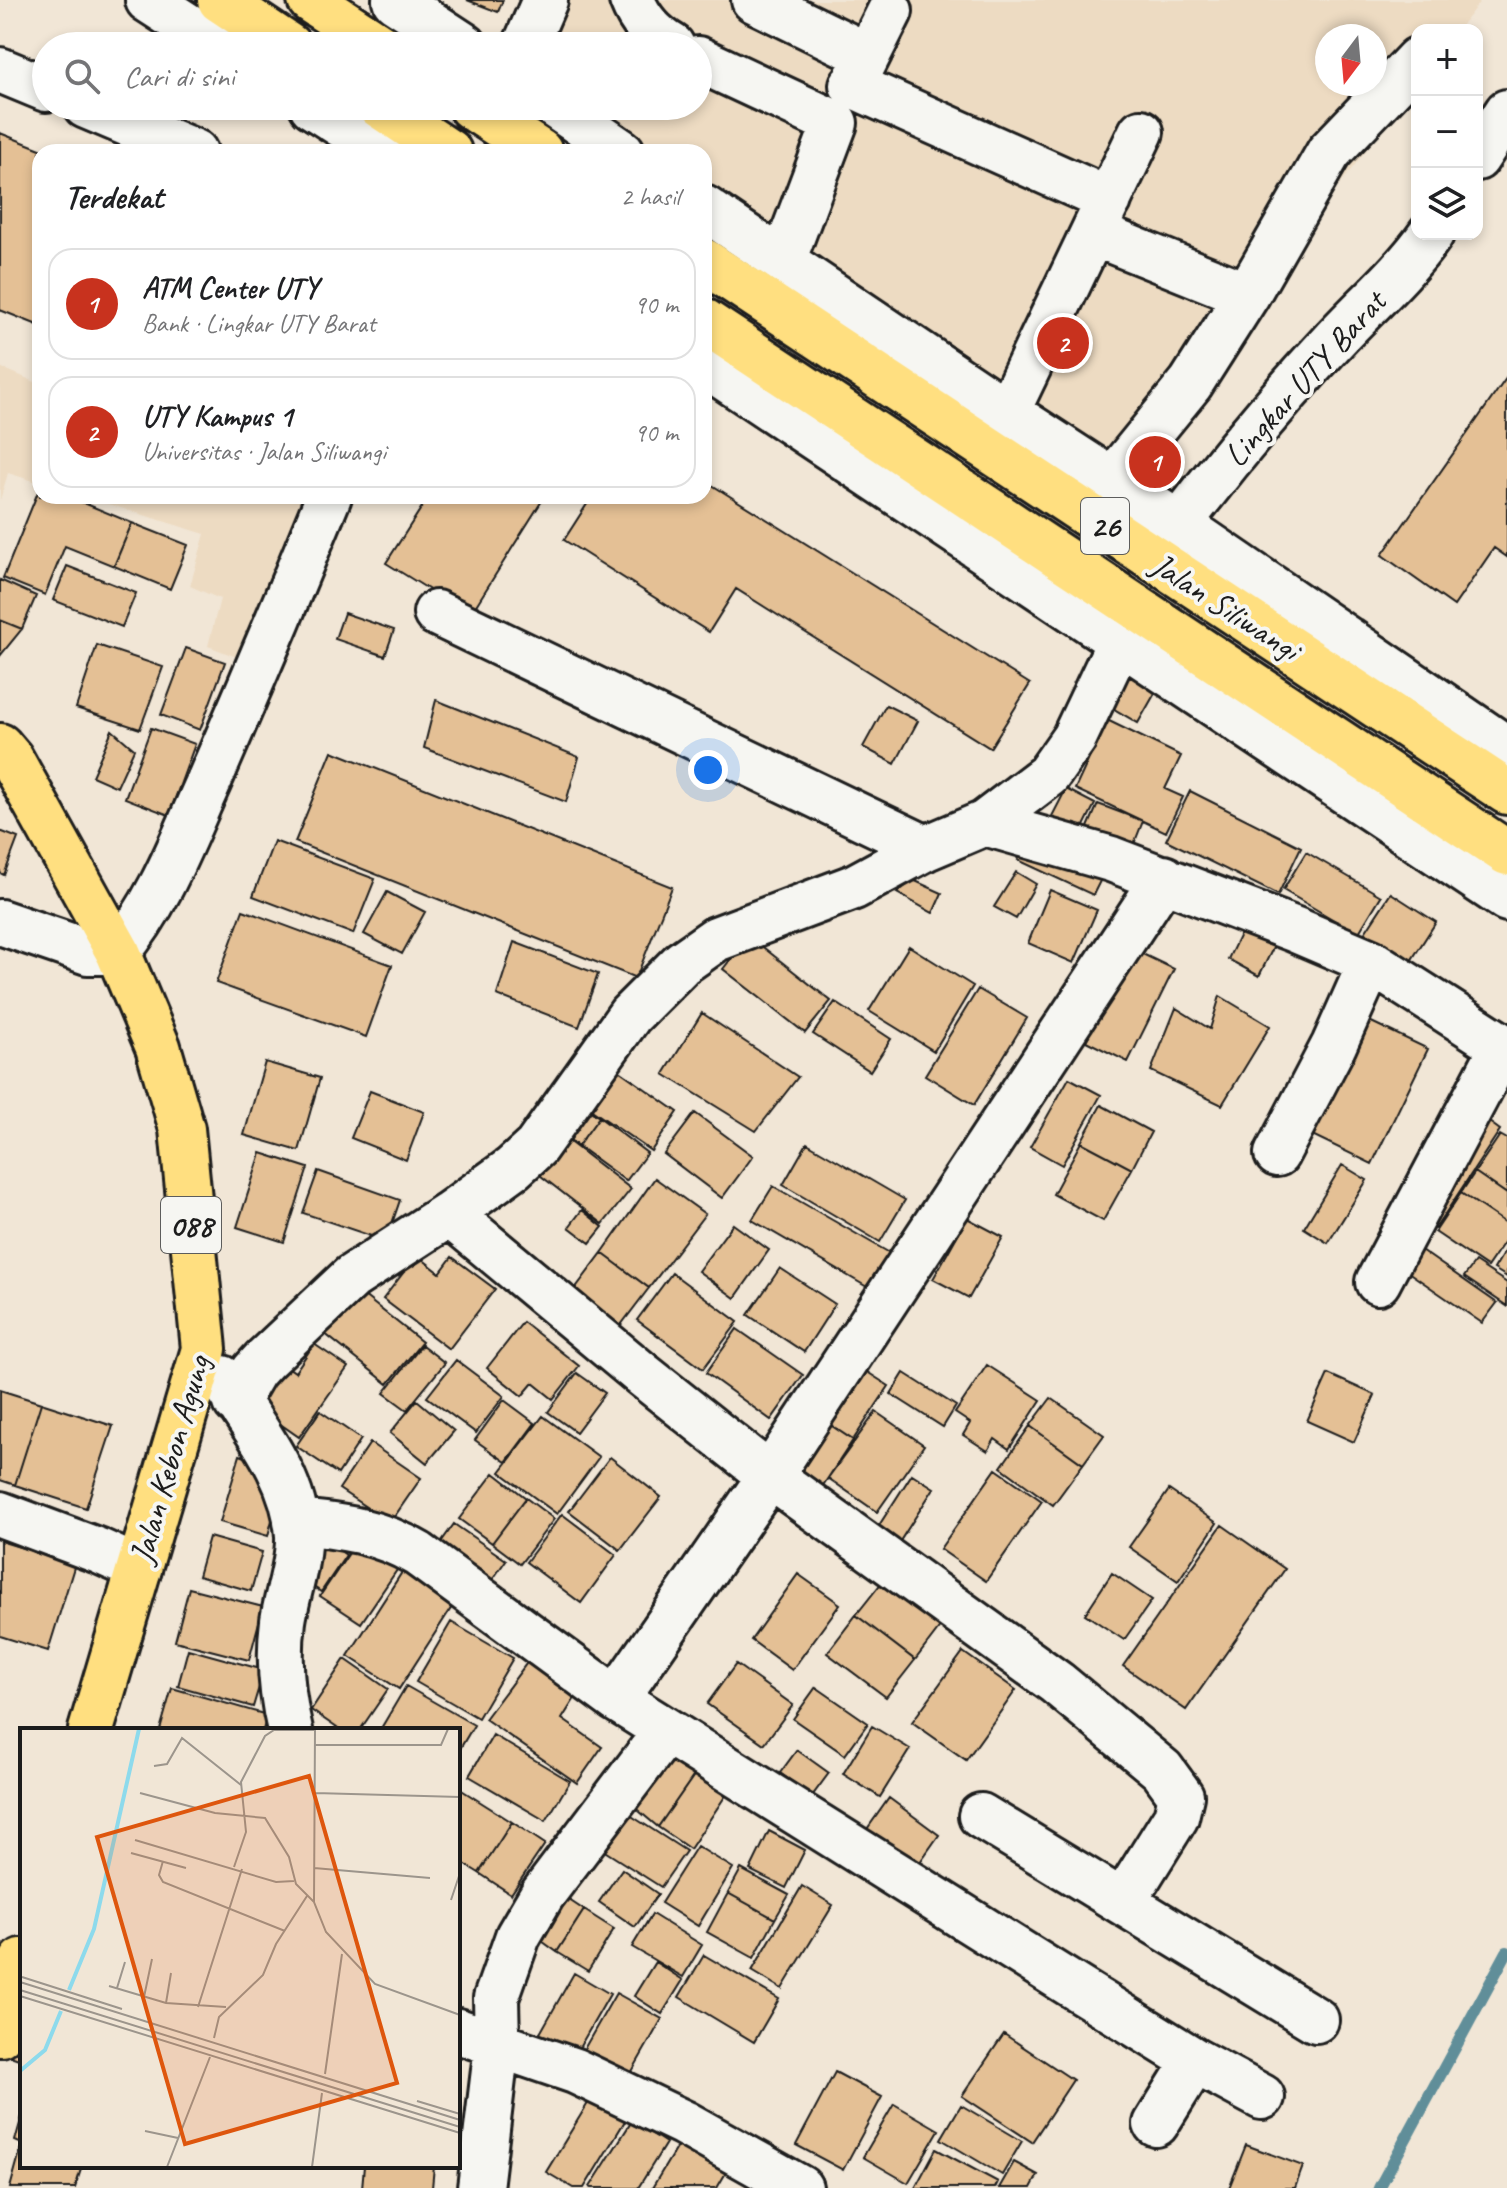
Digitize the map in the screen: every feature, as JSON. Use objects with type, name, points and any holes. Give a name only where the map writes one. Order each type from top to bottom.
[{"type":"main road","points":[[220,0],[268,32]]},
{"type":"main road","points":[[310,0],[359,32]]},
{"type":"main road","points":[[401,120],[437,144]]},
{"type":"main road","points":[[491,120],[528,144]]},
{"type":"main road","name":"Jalan Siliwangi","points":[[712,266],[1507,792]]},
{"type":"main road","name":"Jalan Siliwangi","points":[[712,326],[1507,853]]},
{"type":"main road","name":"Jalan Kebon Agung","points":[[0,746],[11,759],[118,952],[158,1047],[182,1129],[204,1349],[92,1728]]},
{"type":"main road","points":[[0,2034],[20,1968]]},
{"type":"street","points":[[148,0],[197,32]]},
{"type":"street","points":[[395,0],[444,32]]},
{"type":"street","points":[[531,32],[545,0]]},
{"type":"street","points":[[632,0],[637,13],[653,32]]},
{"type":"street","points":[[754,0],[851,88],[1247,295]]},
{"type":"street","points":[[783,261],[851,88],[890,11]]},
{"type":"street","points":[[712,62],[851,88]]},
{"type":"street","points":[[1112,480],[1191,383],[1247,295],[1329,152],[1411,66]]},
{"type":"street","points":[[0,70],[32,83]]},
{"type":"street","points":[[1483,149],[1507,112]]},
{"type":"street","points":[[119,120],[176,144]]},
{"type":"street","points":[[334,120],[371,144]]},
{"type":"street","points":[[575,120],[610,144]]},
{"type":"street","points":[[1007,412],[1141,132]]},
{"type":"street","points":[[712,213],[1179,524],[1507,749]]},
{"type":"street","name":"Lingkar UTY Barat","points":[[1179,524],[1233,453],[1426,240]]},
{"type":"street","points":[[712,369],[1507,899]]},
{"type":"street","points":[[0,922],[88,952],[118,952],[131,936],[161,890],[257,673],[326,504]]},
{"type":"street","points":[[436,613],[926,848]]},
{"type":"street","points":[[236,1402],[254,1371],[352,1277],[449,1214],[513,1168],[536,1147],[630,1015],[682,963],[716,939],[854,887],[926,848],[985,823],[1048,775],[1074,738],[1120,641]]},
{"type":"street","points":[[985,823],[1111,859],[1164,878],[1371,962],[1505,1047],[1378,1282]]},
{"type":"street","points":[[616,1699],[770,1476],[1164,878]]},
{"type":"street","points":[[1277,1154],[1334,1045],[1371,962]]},
{"type":"street","points":[[449,1214],[770,1476],[1057,1683],[1162,1770],[1181,1796],[1176,1817],[1123,1902]]},
{"type":"street","points":[[204,1349],[286,1482],[296,1522],[297,1543],[280,1649],[282,1695],[290,1728]]},
{"type":"street","points":[[0,1514],[139,1569]]},
{"type":"street","points":[[296,1522],[341,1526],[394,1540],[418,1554],[616,1699],[1195,2061],[1262,2097]]},
{"type":"street","points":[[480,2188],[478,2038],[524,1922],[666,1731]]},
{"type":"street","points":[[981,1816],[1316,2020]]},
{"type":"street","points":[[478,2038],[575,2071],[684,2123],[800,2188]]},
{"type":"street","points":[[1156,2124],[1195,2061]]},
{"type":"shaded area","points":[[558,0],[1481,0],[1463,24],[1411,24],[1411,92],[1112,480],[712,211],[712,144],[612,144],[576,120],[712,120],[712,32],[539,32]]},
{"type":"shaded area","points":[[0,367],[32,381],[32,480],[8,473],[0,500]]},
{"type":"shaded area","points":[[108,504],[302,504],[242,659],[208,646],[220,599],[190,586],[205,534]]},
{"type":"building","points":[[467,0],[503,0],[498,12]]},
{"type":"building","points":[[0,133],[32,146],[32,323],[0,310]]},
{"type":"building","points":[[1507,377],[1507,557],[1494,548],[1454,606],[1382,555]]},
{"type":"building","points":[[712,485],[1030,684],[990,748],[736,589],[709,632],[564,540],[587,504],[712,504]]},
{"type":"building","points":[[33,504],[86,504],[132,523],[114,566],[65,546],[45,595],[3,578]]},
{"type":"building","points":[[424,504],[540,504],[470,615],[386,563]]},
{"type":"building","points":[[132,523],[188,545],[170,589],[114,566]]},
{"type":"building","points":[[67,566],[136,593],[122,627],[53,600]]},
{"type":"building","points":[[0,580],[36,596],[22,629],[0,620]]},
{"type":"building","points":[[344,613],[394,630],[385,656],[335,639]]},
{"type":"building","points":[[0,620],[22,629],[0,656]]},
{"type":"building","points":[[97,645],[163,667],[140,729],[76,708]]},
{"type":"building","points":[[186,648],[225,662],[200,730],[161,715]]},
{"type":"building","points":[[1127,655],[1163,679],[1138,723],[1104,703]]},
{"type":"building","points":[[436,700],[579,757],[566,802],[424,748]]},
{"type":"building","points":[[886,705],[918,721],[895,764],[863,747]]},
{"type":"building","points":[[1107,720],[1181,756],[1165,789],[1183,797],[1166,832],[1075,789]]},
{"type":"building","points":[[151,728],[195,744],[169,815],[125,798]]},
{"type":"building","points":[[112,730],[134,749],[117,787],[92,776]]},
{"type":"building","points":[[332,751],[672,887],[636,978],[295,842]]},
{"type":"building","points":[[1066,789],[1095,804],[1079,836],[1049,822]]},
{"type":"building","points":[[1190,791],[1301,847],[1278,895],[1166,840]]},
{"type":"building","points":[[1098,804],[1143,821],[1132,849],[1086,832]]},
{"type":"building","points":[[0,831],[18,838],[4,875],[0,873]]},
{"type":"building","points":[[1030,833],[1106,869],[1093,895],[1018,860]]},
{"type":"building","points":[[274,841],[375,879],[353,934],[253,896]]},
{"type":"building","points":[[1306,852],[1381,896],[1358,934],[1283,890]]},
{"type":"building","points":[[1016,872],[1036,884],[1016,919],[994,907]]},
{"type":"building","points":[[913,880],[942,893],[933,913],[897,893]]},
{"type":"building","points":[[1050,890],[1097,910],[1074,963],[1028,943]]},
{"type":"building","points":[[387,892],[425,912],[402,954],[364,934]]},
{"type":"building","points":[[1391,893],[1436,922],[1409,964],[1364,934]]},
{"type":"building","points":[[243,910],[392,965],[366,1037],[216,983]]},
{"type":"building","points":[[1245,924],[1277,940],[1259,976],[1228,959]]},
{"type":"building","points":[[749,936],[831,1001],[805,1033],[723,969]]},
{"type":"building","points":[[514,942],[598,974],[579,1027],[497,995]]},
{"type":"building","points":[[909,946],[973,986],[934,1051],[869,1011]]},
{"type":"building","points":[[1132,949],[1174,969],[1128,1062],[1086,1041]]},
{"type":"building","points":[[978,989],[1027,1018],[974,1105],[925,1075]]},
{"type":"building","points":[[1220,996],[1270,1026],[1222,1105],[1151,1071],[1176,1008],[1210,1029]]},
{"type":"building","points":[[835,1002],[891,1039],[870,1071],[813,1034]]},
{"type":"building","points":[[702,1013],[798,1077],[756,1131],[664,1074]]},
{"type":"building","points":[[1363,1018],[1428,1049],[1372,1164],[1308,1133]]},
{"type":"building","points":[[265,1062],[320,1078],[299,1151],[244,1135]]},
{"type":"building","points":[[610,1064],[678,1112],[651,1151],[583,1104]]},
{"type":"building","points":[[1069,1078],[1101,1095],[1062,1165],[1030,1147]]},
{"type":"building","points":[[370,1091],[424,1112],[406,1160],[351,1138]]},
{"type":"building","points":[[579,1103],[599,1117],[578,1146],[558,1131]]},
{"type":"building","points":[[1101,1105],[1151,1132],[1132,1169],[1081,1142]]},
{"type":"building","points":[[695,1113],[753,1156],[722,1198],[664,1154]]},
{"type":"building","points":[[1481,1116],[1500,1130],[1435,1229],[1419,1217]]},
{"type":"building","points":[[599,1117],[647,1153],[626,1181],[578,1146]]},
{"type":"building","points":[[1500,1135],[1507,1139],[1507,1194],[1475,1172]]},
{"type":"building","points":[[563,1137],[631,1189],[603,1224],[536,1172]]},
{"type":"building","points":[[1081,1142],[1132,1169],[1103,1221],[1053,1194]]},
{"type":"building","points":[[807,1143],[905,1200],[880,1242],[783,1185]]},
{"type":"building","points":[[261,1153],[308,1168],[284,1242],[237,1227]]},
{"type":"building","points":[[1342,1165],[1367,1180],[1328,1243],[1304,1228]]},
{"type":"building","points":[[318,1171],[400,1200],[386,1241],[303,1213]]},
{"type":"building","points":[[1475,1172],[1507,1194],[1507,1224],[1461,1193]]},
{"type":"building","points":[[655,1178],[705,1214],[649,1288],[602,1253]]},
{"type":"building","points":[[773,1186],[895,1256],[874,1291],[752,1220]]},
{"type":"building","points":[[1461,1193],[1507,1224],[1507,1238],[1487,1267],[1435,1232]]},
{"type":"building","points":[[582,1210],[603,1227],[590,1243],[569,1227]]},
{"type":"building","points":[[967,1218],[1003,1237],[969,1298],[933,1279]]},
{"type":"building","points":[[733,1224],[769,1250],[735,1298],[698,1271]]},
{"type":"building","points":[[1408,1241],[1497,1303],[1482,1323],[1395,1263]]},
{"type":"building","points":[[1507,1247],[1507,1277],[1494,1269]]},
{"type":"building","points":[[602,1253],[649,1288],[614,1334],[568,1298]]},
{"type":"building","points":[[417,1255],[440,1273],[452,1257],[495,1289],[449,1349],[383,1299]]},
{"type":"building","points":[[1475,1262],[1507,1283],[1507,1306],[1464,1277]]},
{"type":"building","points":[[780,1268],[835,1304],[804,1352],[748,1315]]},
{"type":"building","points":[[672,1273],[738,1322],[703,1369],[637,1320]]},
{"type":"building","points":[[348,1283],[422,1342],[388,1384],[314,1325]]},
{"type":"building","points":[[523,1322],[579,1366],[553,1399],[533,1383],[522,1396],[487,1368]]},
{"type":"building","points":[[737,1329],[803,1375],[771,1420],[706,1373]]},
{"type":"building","points":[[314,1344],[348,1367],[299,1437],[246,1400],[275,1358],[295,1372]]},
{"type":"building","points":[[422,1345],[445,1363],[407,1410],[384,1393]]},
{"type":"building","points":[[456,1360],[504,1396],[476,1433],[427,1397]]},
{"type":"building","points":[[850,1361],[889,1386],[853,1440],[814,1414]]},
{"type":"building","points":[[987,1365],[1041,1400],[1009,1449],[995,1439],[988,1451],[963,1435],[970,1423],[955,1413]]},
{"type":"building","points":[[577,1373],[605,1393],[576,1432],[548,1412]]},
{"type":"building","points":[[904,1373],[956,1406],[943,1427],[891,1394]]},
{"type":"building","points":[[1328,1374],[1375,1395],[1354,1442],[1307,1421]]},
{"type":"building","points":[[0,1390],[41,1403],[15,1485],[0,1480]]},
{"type":"building","points":[[1051,1398],[1104,1435],[1083,1464],[1030,1426]]},
{"type":"building","points":[[417,1400],[454,1431],[427,1463],[390,1433]]},
{"type":"building","points":[[504,1400],[535,1423],[506,1462],[475,1440]]},
{"type":"building","points":[[41,1403],[113,1426],[86,1508],[15,1485]]},
{"type":"building","points":[[320,1411],[361,1439],[338,1474],[296,1446]]},
{"type":"building","points":[[876,1412],[924,1445],[877,1512],[828,1478]]},
{"type":"building","points":[[814,1414],[853,1440],[820,1490],[781,1464]]},
{"type":"building","points":[[543,1416],[599,1457],[557,1514],[500,1472]]},
{"type":"building","points":[[1030,1426],[1083,1464],[1053,1505],[1001,1467]]},
{"type":"building","points":[[370,1443],[421,1478],[390,1523],[339,1489]]},
{"type":"building","points":[[240,1455],[259,1462],[273,1516],[268,1536],[220,1522]]},
{"type":"building","points":[[610,1457],[661,1497],[620,1550],[569,1511]]},
{"type":"building","points":[[996,1469],[1042,1501],[986,1581],[940,1549]]},
{"type":"building","points":[[494,1473],[526,1498],[492,1543],[459,1519]]},
{"type":"building","points":[[912,1474],[934,1488],[900,1541],[878,1527]]},
{"type":"building","points":[[1169,1490],[1217,1523],[1178,1581],[1129,1547]]},
{"type":"building","points":[[526,1498],[554,1519],[520,1564],[492,1543]]},
{"type":"building","points":[[562,1514],[616,1555],[581,1603],[526,1562]]},
{"type":"building","points":[[454,1524],[506,1560],[484,1592],[432,1555]]},
{"type":"building","points":[[1222,1525],[1285,1569],[1186,1710],[1123,1666]]},
{"type":"building","points":[[362,1534],[403,1561],[361,1623],[320,1596]]},
{"type":"building","points":[[209,1537],[262,1552],[251,1591],[198,1576]]},
{"type":"building","points":[[320,1537],[346,1555],[321,1592],[295,1574]]},
{"type":"building","points":[[0,1541],[75,1564],[48,1651],[0,1636]]},
{"type":"building","points":[[406,1566],[457,1599],[399,1689],[348,1656]]},
{"type":"building","points":[[1112,1573],[1152,1600],[1124,1640],[1085,1614]]},
{"type":"building","points":[[798,1574],[840,1604],[792,1670],[751,1640]]},
{"type":"building","points":[[883,1581],[941,1626],[915,1660],[856,1615]]},
{"type":"building","points":[[189,1588],[263,1607],[249,1660],[175,1641]]},
{"type":"building","points":[[856,1615],[915,1660],[886,1697],[827,1653]]},
{"type":"building","points":[[451,1622],[513,1658],[478,1718],[416,1682]]},
{"type":"building","points":[[188,1649],[264,1670],[253,1707],[178,1686]]},
{"type":"building","points":[[963,1652],[1016,1690],[966,1760],[912,1722]]},
{"type":"building","points":[[532,1656],[580,1690],[562,1719],[602,1747],[577,1783],[485,1719]]},
{"type":"building","points":[[345,1659],[388,1689],[361,1728],[337,1728],[311,1710]]},
{"type":"building","points":[[736,1664],[793,1705],[764,1744],[707,1704]]},
{"type":"building","points":[[406,1686],[474,1725],[460,1749],[460,1728],[381,1728]]},
{"type":"building","points":[[816,1687],[868,1723],[845,1755],[793,1719]]},
{"type":"building","points":[[172,1688],[267,1715],[264,1728],[161,1728]]},
{"type":"building","points":[[872,1726],[910,1749],[880,1797],[843,1774]]},
{"type":"building","points":[[493,1735],[570,1781],[546,1821],[469,1776]]},
{"type":"building","points":[[797,1750],[829,1773],[812,1796],[780,1773]]},
{"type":"building","points":[[662,1755],[695,1774],[658,1827],[626,1800]]},
{"type":"building","points":[[695,1774],[726,1795],[690,1849],[658,1827]]},
{"type":"building","points":[[460,1789],[512,1822],[479,1873],[460,1861]]},
{"type":"building","points":[[889,1798],[939,1835],[910,1876],[860,1839]]},
{"type":"building","points":[[616,1806],[686,1851],[661,1887],[592,1843]]},
{"type":"building","points":[[512,1822],[545,1844],[511,1894],[479,1873]]},
{"type":"building","points":[[769,1831],[805,1850],[786,1888],[750,1870]]},
{"type":"building","points":[[697,1846],[733,1868],[698,1926],[661,1903]]},
{"type":"building","points":[[622,1869],[658,1894],[635,1927],[599,1902]]},
{"type":"building","points":[[741,1869],[789,1895],[775,1919],[728,1893]]},
{"type":"building","points":[[802,1886],[833,1905],[782,1989],[752,1971]]},
{"type":"building","points":[[728,1893],[775,1919],[754,1958],[707,1932]]},
{"type":"building","points":[[560,1894],[584,1910],[557,1952],[535,1936]]},
{"type":"building","points":[[584,1910],[614,1929],[588,1971],[557,1952]]},
{"type":"building","points":[[652,1914],[702,1945],[683,1977],[632,1947]]},
{"type":"building","points":[[704,1955],[779,1999],[754,2042],[679,1997]]},
{"type":"building","points":[[655,1962],[683,1980],[662,2014],[634,1996]]},
{"type":"building","points":[[574,1973],[610,1994],[575,2055],[539,2035]]},
{"type":"building","points":[[616,1993],[662,2019],[630,2075],[584,2049]]},
{"type":"building","points":[[20,2018],[20,2059],[4,2054]]},
{"type":"building","points":[[1004,2034],[1073,2080],[1032,2142],[962,2096]]},
{"type":"building","points":[[835,2072],[882,2097],[843,2170],[796,2145]]},
{"type":"building","points":[[596,2090],[631,2111],[584,2188],[573,2188],[546,2172]]},
{"type":"building","points":[[894,2104],[939,2130],[908,2183],[863,2157]]},
{"type":"building","points":[[961,2105],[1022,2141],[1002,2175],[941,2139]]},
{"type":"building","points":[[632,2121],[666,2143],[638,2188],[590,2187]]},
{"type":"building","points":[[20,2123],[20,2143],[15,2141]]},
{"type":"building","points":[[684,2135],[731,2164],[717,2188],[652,2188]]},
{"type":"building","points":[[1246,2145],[1303,2166],[1295,2188],[1229,2188]]},
{"type":"building","points":[[936,2149],[998,2182],[995,2188],[915,2188]]},
{"type":"building","points":[[20,2152],[20,2168],[81,2168],[75,2188],[10,2188]]},
{"type":"building","points":[[1014,2162],[1038,2175],[1031,2188],[999,2188]]},
{"type":"building","points":[[364,2168],[434,2168],[432,2188],[362,2188]]},
{"type":"waterway","points":[[1379,2188],[1507,1952]]},
{"type":"place","name":"UTY Kampus 1","points":[[1063,343]]},
{"type":"place","name":"ATM Center UTY","points":[[1155,462]]}]
